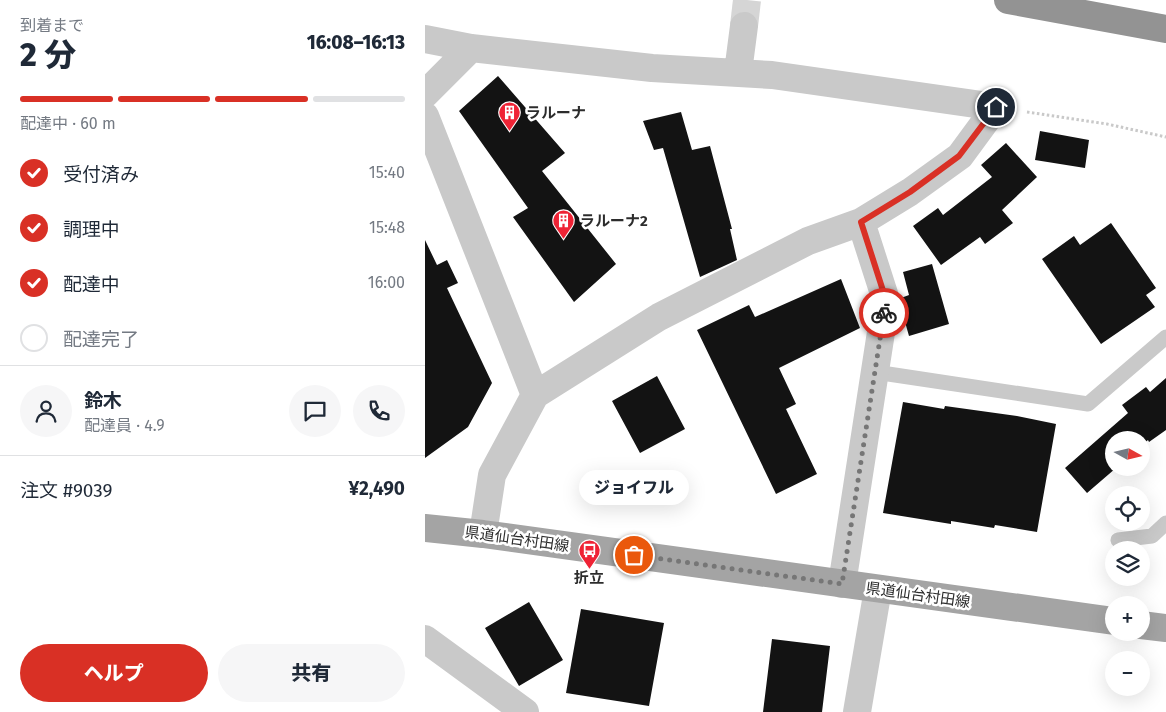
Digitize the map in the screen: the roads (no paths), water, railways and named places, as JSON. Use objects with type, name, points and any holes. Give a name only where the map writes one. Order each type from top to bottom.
[{"type":"highway","points":[[1008,0],[1166,29]]},
{"type":"main road","name":"県道仙台村田線","points":[[425,528],[483,534],[1105,620]]},
{"type":"main road","points":[[1150,626],[1166,628]]},
{"type":"street","points":[[738,72],[744,26]]},
{"type":"street","points":[[425,39],[471,48],[652,68],[738,72],[800,79],[996,107],[959,156],[910,192],[861,222],[808,241],[659,317],[535,395],[492,475],[483,534]]},
{"type":"street","points":[[425,94],[471,48]]},
{"type":"street","points":[[425,116],[535,395]]},
{"type":"street","points":[[842,584],[886,300],[861,222]]},
{"type":"street","points":[[857,712],[878,589]]},
{"type":"street","points":[[425,639],[525,712]]},
{"type":"lane","points":[[875,372],[1089,404],[1166,337]]},
{"type":"lane","points":[[1118,540],[1152,536],[1166,523]]},
{"type":"tunnel","points":[[744,26],[747,0]]},
{"type":"place","name":"ラルーナ","points":[[510,132]]},
{"type":"place","name":"ラルーナ2","points":[[564,240]]},
{"type":"place","name":"ジョイフル","points":[[634,555]]},
{"type":"place","name":"折立","points":[[589,569]]}]
